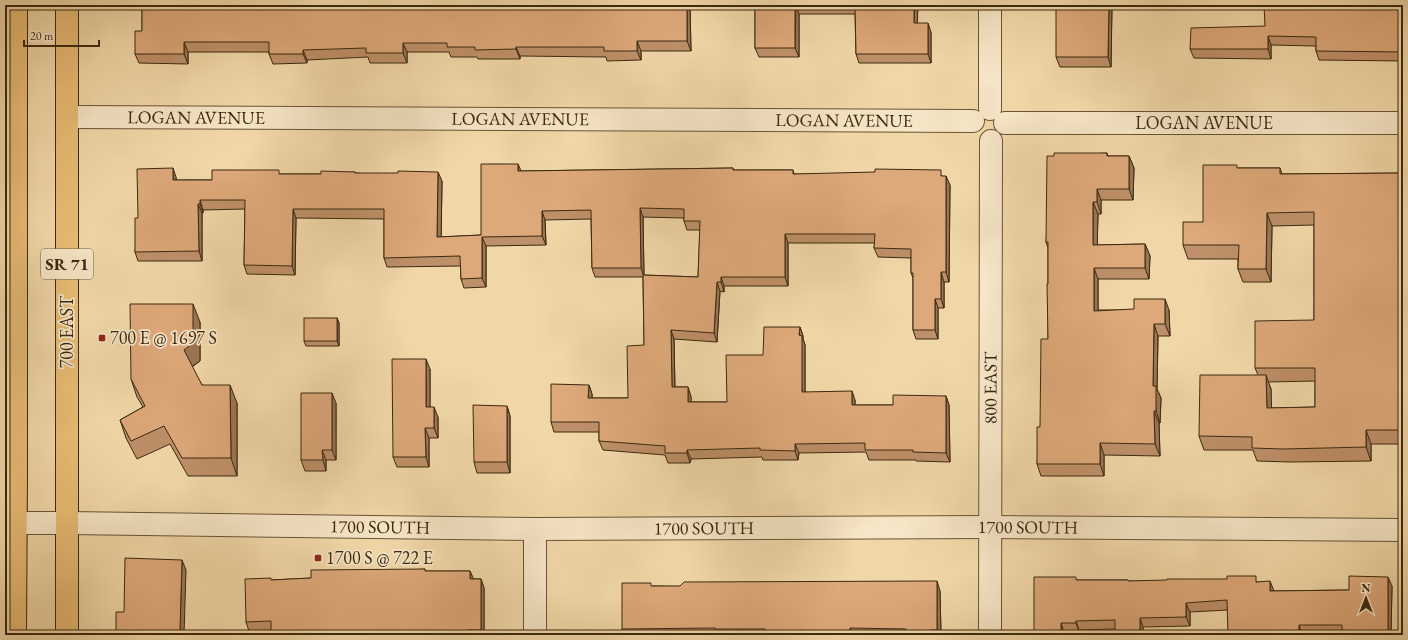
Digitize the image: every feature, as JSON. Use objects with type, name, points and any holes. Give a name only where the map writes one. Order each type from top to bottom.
[{"type":"main road","name":"SR 71","points":[[15,635],[10,523],[16,475],[16,5]]},
{"type":"main road","name":"700 EAST","points":[[67,5],[67,635]]},
{"type":"street","points":[[989,118],[990,5]]},
{"type":"street","name":"LOGAN AVENUE","points":[[67,117],[989,118],[1403,123]]},
{"type":"street","name":"800 EAST","points":[[989,118],[1005,129],[1002,134],[995,140],[991,141],[990,635]]},
{"type":"street","name":"1700 SOUTH","points":[[10,523],[535,529],[990,527],[1403,530]]},
{"type":"street","points":[[535,529],[535,635]]},
{"type":"building","points":[[142,5],[687,5],[687,41],[637,41],[637,51],[604,51],[604,47],[516,47],[516,49],[475,50],[475,47],[447,47],[447,43],[403,43],[403,53],[366,53],[366,48],[303,50],[303,54],[269,54],[269,42],[184,42],[184,54],[135,54],[135,31],[142,31]]},
{"type":"building","points":[[755,5],[795,5],[795,48],[755,48]]},
{"type":"building","points":[[855,5],[914,5],[914,23],[928,23],[928,54],[856,54]]},
{"type":"building","points":[[1056,5],[1109,5],[1108,57],[1056,57]]},
{"type":"building","points":[[1264,5],[1403,5],[1403,52],[1316,51],[1316,37],[1268,36],[1268,49],[1190,49],[1191,28],[1265,26]]},
{"type":"building","points":[[1054,153],[1107,153],[1107,156],[1129,156],[1129,189],[1097,189],[1097,202],[1093,202],[1093,245],[1145,244],[1145,268],[1094,268],[1094,311],[1134,309],[1134,299],[1165,299],[1165,324],[1154,324],[1153,386],[1156,386],[1156,411],[1154,411],[1155,444],[1100,443],[1100,464],[1037,464],[1037,427],[1040,427],[1041,339],[1048,339],[1048,242],[1046,242],[1047,156],[1054,156]]},
{"type":"building","points":[[481,164],[518,164],[518,171],[733,168],[733,170],[793,170],[793,174],[875,172],[875,169],[941,170],[941,176],[946,176],[946,272],[941,272],[941,299],[935,299],[935,330],[913,330],[913,273],[911,273],[911,249],[874,248],[875,234],[785,234],[785,277],[721,277],[721,282],[717,282],[714,333],[671,330],[672,387],[688,387],[688,402],[727,402],[726,355],[763,355],[764,327],[800,327],[799,335],[802,336],[802,392],[852,391],[852,405],[893,405],[893,395],[946,396],[946,453],[913,452],[913,450],[865,450],[865,443],[795,444],[795,451],[760,450],[760,448],[687,450],[687,453],[665,453],[665,446],[599,441],[599,422],[551,422],[551,384],[589,385],[588,398],[628,398],[627,346],[644,345],[643,275],[698,277],[700,221],[684,221],[684,209],[640,208],[641,268],[592,268],[591,210],[542,211],[542,236],[482,237],[482,278],[461,279],[460,256],[384,258],[384,209],[293,209],[292,266],[244,265],[245,200],[200,200],[200,204],[198,204],[199,251],[135,252],[135,218],[138,218],[137,169],[173,168],[173,180],[212,180],[212,170],[279,170],[279,174],[321,174],[321,171],[355,173],[398,173],[398,171],[438,172],[437,237],[481,235]]},
{"type":"building","points":[[1203,165],[1237,165],[1237,168],[1280,168],[1280,174],[1403,173],[1403,430],[1366,430],[1366,447],[1284,449],[1252,448],[1252,437],[1199,436],[1200,375],[1266,375],[1267,408],[1315,407],[1315,368],[1255,368],[1255,321],[1314,320],[1314,212],[1267,213],[1266,269],[1238,269],[1239,245],[1183,245],[1183,222],[1203,222]]},
{"type":"building","points":[[130,304],[193,304],[193,343],[184,350],[202,385],[230,385],[231,458],[182,458],[164,426],[131,441],[120,420],[145,406],[131,379]]},
{"type":"building","points":[[304,318],[337,318],[337,341],[304,341]]},
{"type":"building","points":[[392,359],[426,359],[426,407],[434,407],[434,428],[425,428],[426,457],[393,457]]},
{"type":"building","points":[[301,393],[332,393],[332,450],[322,450],[323,460],[301,460]]},
{"type":"building","points":[[473,405],[507,406],[507,462],[474,462]]},
{"type":"building","points":[[125,558],[182,560],[180,631],[185,631],[185,635],[116,635],[116,612],[124,612]]},
{"type":"building","points":[[425,569],[425,571],[470,571],[470,579],[481,579],[481,630],[467,630],[467,635],[271,635],[271,621],[246,622],[245,579],[271,578],[271,580],[311,578],[311,570]]},
{"type":"building","points":[[1227,576],[1256,576],[1256,582],[1270,581],[1270,591],[1349,590],[1349,576],[1388,577],[1388,635],[1342,635],[1342,625],[1299,625],[1299,635],[1228,635],[1227,600],[1186,603],[1186,617],[1140,618],[1140,635],[1115,635],[1115,620],[1061,623],[1061,634],[1034,634],[1034,577],[1076,577],[1076,580],[1128,581],[1167,579],[1227,579]]},
{"type":"building","points":[[937,581],[937,630],[930,630],[930,635],[906,635],[906,629],[850,628],[850,635],[765,635],[765,629],[622,629],[622,583],[651,583],[651,586],[680,586],[684,582]]},
{"type":"place","name":"700 E @ 1697 S","points":[[102,338]]},
{"type":"place","name":"1700 S @ 722 E","points":[[318,558]]}]
